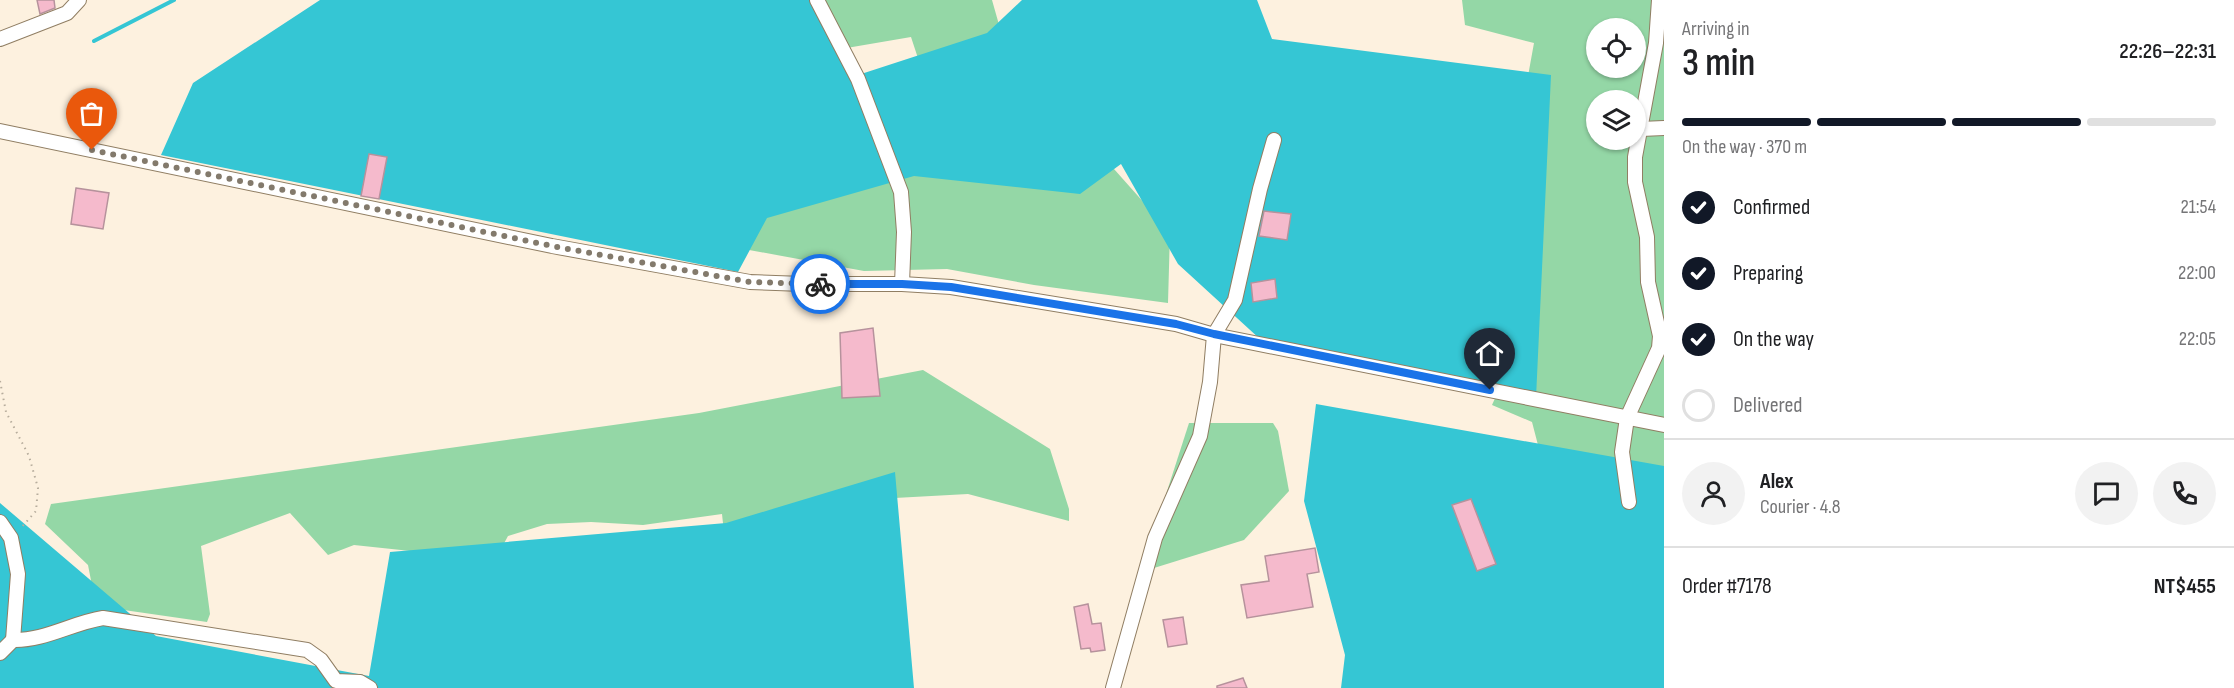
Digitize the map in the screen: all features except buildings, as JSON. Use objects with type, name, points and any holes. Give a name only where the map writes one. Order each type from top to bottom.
[{"type":"street","points":[[0,39],[67,13],[79,0]]},
{"type":"street","points":[[817,0],[858,79],[901,192],[904,232],[902,284]]},
{"type":"street","points":[[1646,100],[1656,43],[1659,0]]},
{"type":"street","points":[[1646,129],[1664,128]]},
{"type":"street","points":[[0,131],[552,246],[750,282],[951,287],[1176,324],[1214,334],[1664,425]]},
{"type":"street","points":[[1113,688],[1155,538],[1200,436],[1210,382],[1214,334],[1235,300],[1260,189],[1274,140]]},
{"type":"street","points":[[1629,502],[1622,452],[1627,418],[1659,348],[1660,336],[1648,282],[1647,237],[1635,182],[1636,150]]},
{"type":"street","points":[[0,522],[11,538],[18,573],[13,640],[0,652]]},
{"type":"street","points":[[13,640],[28,641],[85,621],[103,618],[308,650],[321,660],[336,681],[360,682],[370,688]]},
{"type":"path","points":[[0,381],[6,412],[29,456],[38,488],[36,511],[11,538]]},
{"type":"green space","points":[[799,0],[992,0],[1032,141],[1106,160],[1170,232],[1168,303],[1034,285],[947,269],[864,271],[722,245],[789,189],[942,131],[911,37],[829,51]]},
{"type":"green space","points":[[1462,0],[1664,0],[1664,556],[1569,564],[1532,422],[1492,405],[1505,376],[1514,153],[1534,43],[1465,25]]},
{"type":"green space","points":[[923,370],[1050,449],[1069,509],[1069,521],[968,494],[858,500],[726,551],[722,514],[643,525],[591,522],[547,524],[508,536],[495,560],[354,545],[328,555],[290,513],[201,546],[210,614],[207,622],[96,606],[88,565],[45,524],[51,504],[699,413]]},
{"type":"green space","points":[[1189,423],[1273,423],[1278,431],[1289,491],[1244,540],[1154,568],[1150,544]]},
{"type":"water","points":[[320,0],[812,0],[858,75],[987,33],[1022,0],[1257,0],[1272,39],[1551,75],[1536,398],[1261,340],[1178,264],[1121,164],[1080,194],[914,176],[767,218],[738,272],[161,155],[193,83]]},
{"type":"water","points":[[1316,404],[1664,466],[1664,688],[1341,688],[1345,655],[1304,501]]},
{"type":"water","points":[[895,472],[914,688],[0,688],[0,503],[156,636],[369,676],[390,552],[726,523]]},
{"type":"waterway","points":[[94,41],[174,0]]},
{"type":"way so far","points":[[92,150],[552,246],[750,282],[820,284]]},
{"type":"route","points":[[820,284],[902,284],[951,287],[1176,324],[1214,334],[1490,390]]}]
